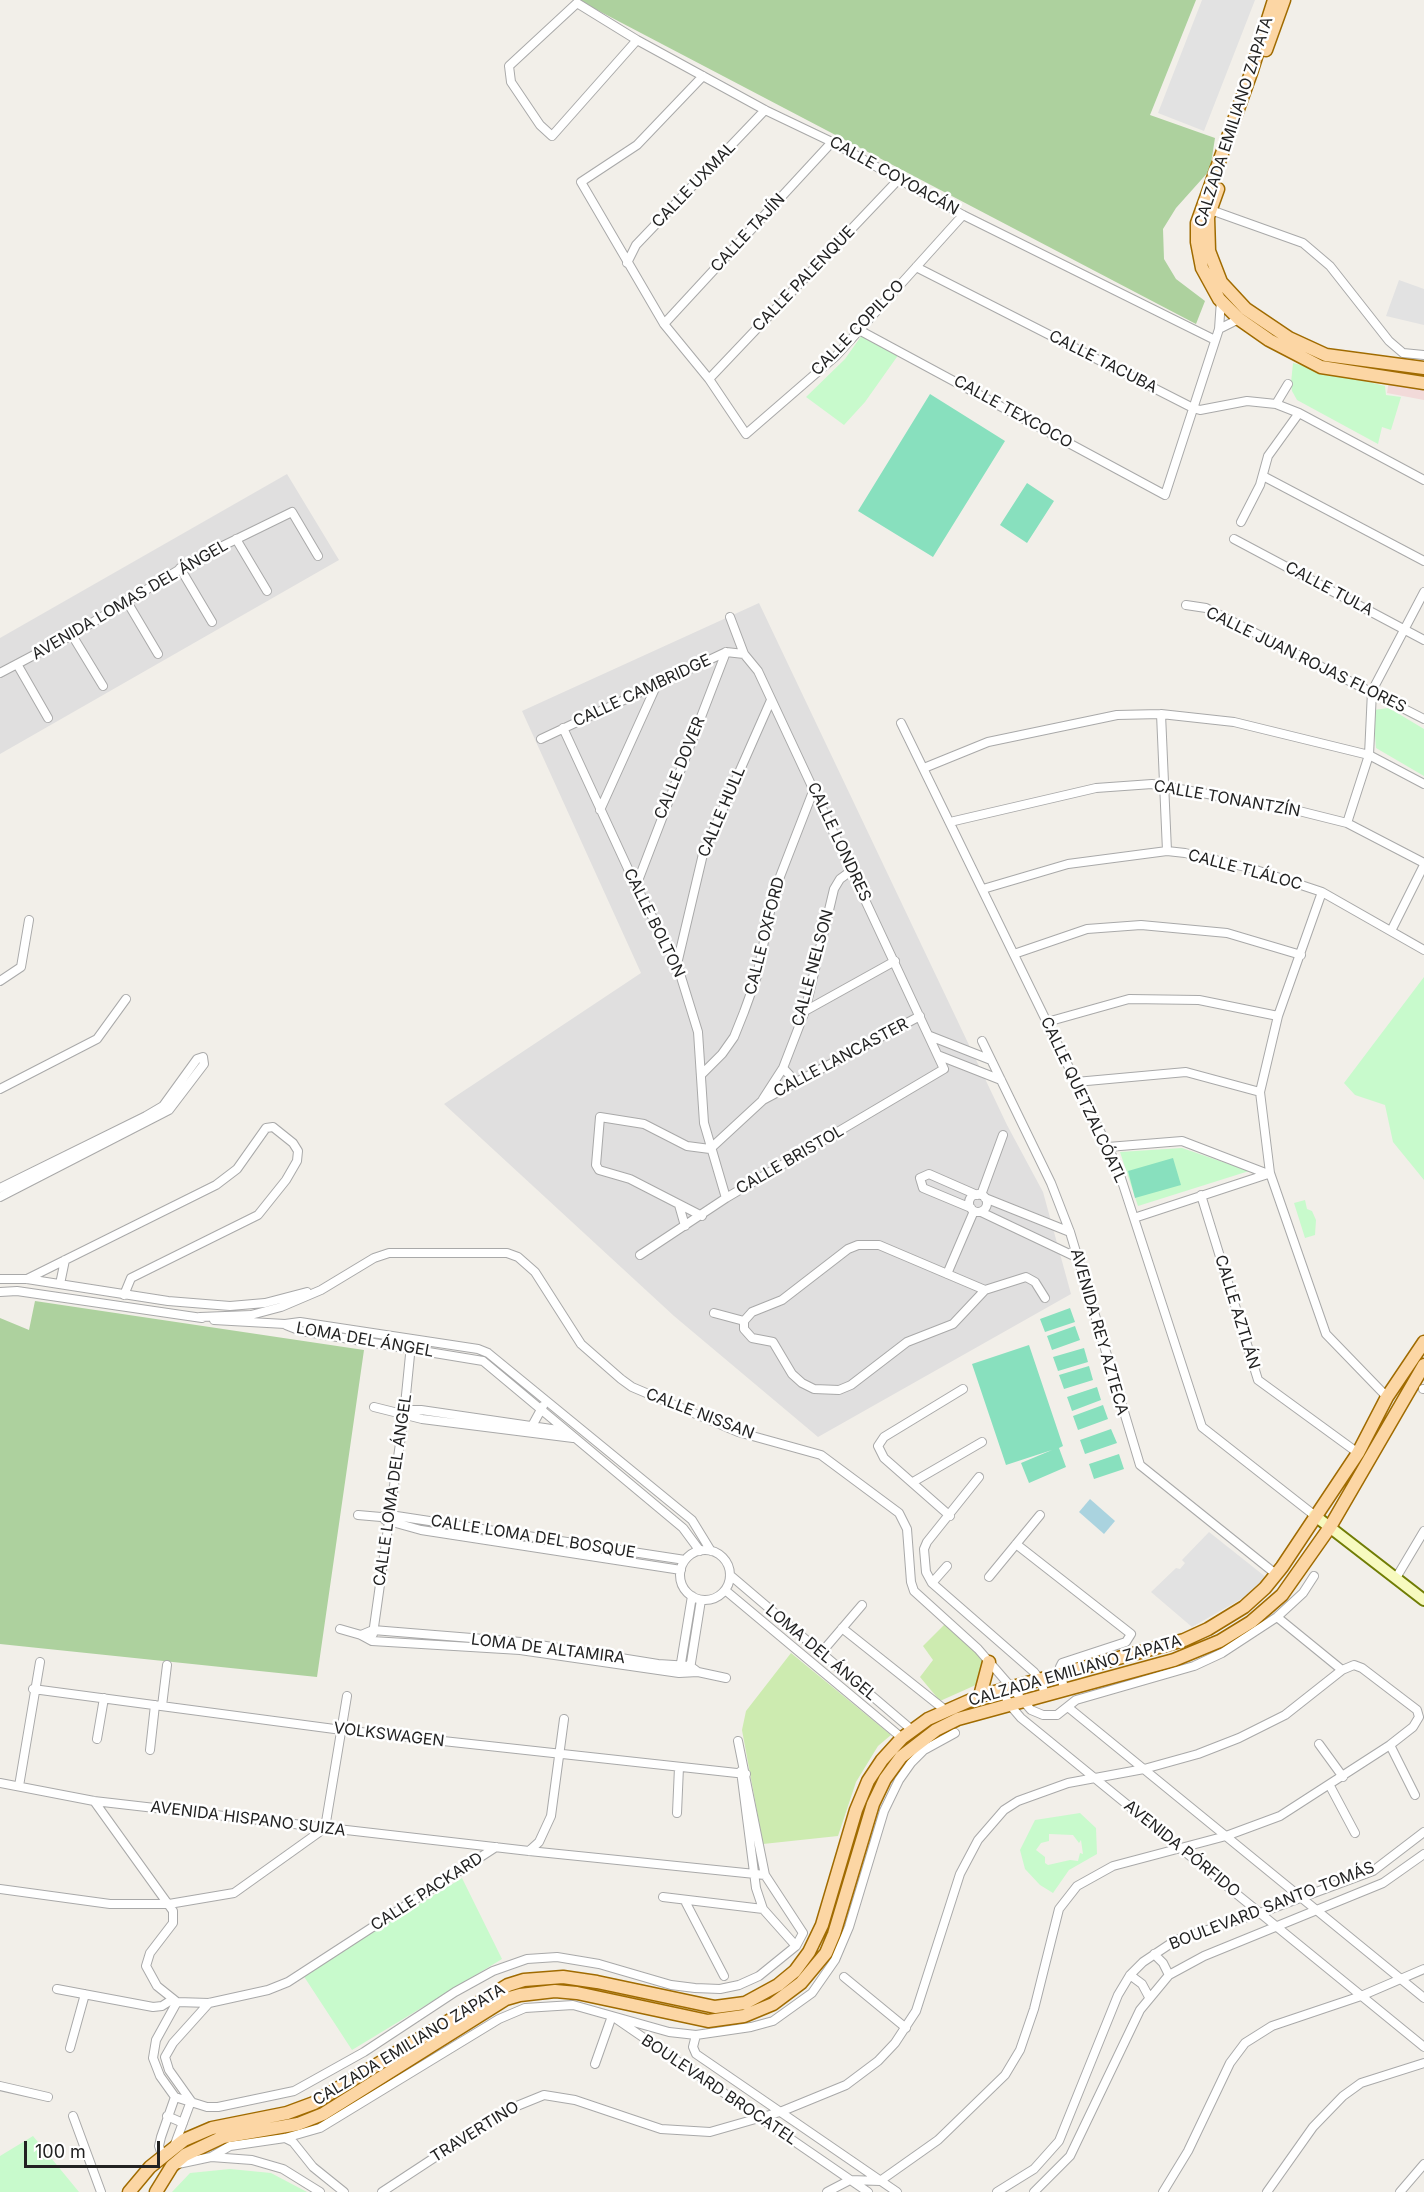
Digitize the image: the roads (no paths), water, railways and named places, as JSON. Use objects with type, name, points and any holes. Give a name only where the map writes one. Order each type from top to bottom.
[{"type":"main road","name":"CALZADA EMILIANO ZAPATA","points":[[1274,0],[1207,208],[1209,251],[1221,282],[1246,309],[1289,338],[1326,355],[1424,368]]},
{"type":"main road","name":"CALZADA EMILIANO ZAPATA","points":[[1284,0],[1207,208],[1197,223],[1197,242],[1202,268],[1221,300],[1239,319],[1269,340],[1321,367],[1424,383]]},
{"type":"main road","name":"CALZADA EMILIANO ZAPATA","points":[[129,2192],[162,2156],[175,2146],[212,2128],[286,2113],[314,2103],[508,1985],[524,1980],[563,1977],[716,2007],[745,2003],[762,1994],[795,1971],[809,1952],[822,1925],[856,1810],[868,1781],[902,1738],[945,1710],[980,1696],[1160,1648],[1200,1633],[1244,1606],[1277,1575],[1314,1515],[1358,1453],[1387,1397],[1424,1342]]},
{"type":"main road","name":"CALZADA EMILIANO ZAPATA","points":[[156,2192],[172,2166],[223,2137],[297,2124],[323,2114],[506,1999],[547,1991],[577,1993],[708,2021],[744,2016],[773,2004],[801,1983],[826,1953],[834,1934],[873,1804],[885,1779],[901,1757],[918,1742],[946,1724],[1009,1704],[1174,1660],[1220,1641],[1251,1622],[1282,1595],[1330,1527],[1424,1365]]},
{"type":"main road","points":[[980,1696],[993,1666]]},
{"type":"street","name":"CALLE COYOACÁN","points":[[637,40],[552,136],[540,125],[511,82],[509,66],[577,3],[637,40],[765,110],[832,142],[963,215],[1215,340]]},
{"type":"street","points":[[703,76],[637,145],[581,182],[664,324],[709,379]]},
{"type":"street","name":"CALLE UXMAL","points":[[627,263],[636,245],[765,110]]},
{"type":"street","name":"CALLE TAJÍN","points":[[664,324],[832,142]]},
{"type":"street","name":"CALLE PALENQUE","points":[[709,379],[898,180]]},
{"type":"street","points":[[1207,208],[1302,243],[1330,266],[1389,341],[1403,353],[1424,355]]},
{"type":"street","name":"CALLE COPILCO","points":[[709,379],[746,434],[836,356],[963,215]]},
{"type":"street","name":"CALLE TACUBA","points":[[916,267],[1193,408]]},
{"type":"street","points":[[1221,300],[1219,329],[1193,408],[1200,410],[1247,401],[1276,404],[1299,413],[1424,480]]},
{"type":"street","points":[[1219,329],[1239,319]]},
{"type":"street","name":"CALLE TEXCOCO","points":[[859,330],[1165,495],[1193,408]]},
{"type":"street","points":[[1276,404],[1288,384]]},
{"type":"street","points":[[1241,522],[1263,476],[1268,456],[1299,413]]},
{"type":"street","points":[[1263,476],[1424,561]]},
{"type":"street","name":"AVENIDA LOMAS DEL ÁNGEL","points":[[0,673],[72,635],[180,568],[292,512],[318,556]]},
{"type":"street","points":[[236,539],[267,591]]},
{"type":"street","name":"CALLE TULA","points":[[1234,539],[1424,640]]},
{"type":"street","points":[[180,568],[212,622]]},
{"type":"street","points":[[1347,823],[1369,755],[1372,691],[1424,592]]},
{"type":"street","points":[[126,600],[158,654]]},
{"type":"street","name":"CALLE JUAN ROJAS FLORES","points":[[1186,605],[1206,608],[1424,719]]},
{"type":"street","name":"CALLE LONDRES","points":[[730,617],[744,654],[758,671],[944,1068]]},
{"type":"street","points":[[72,635],[103,686]]},
{"type":"street","name":"CALLE CAMBRIDGE","points":[[541,739],[726,652],[744,654]]},
{"type":"street","name":"CALLE DOVER","points":[[636,886],[726,652]]},
{"type":"street","points":[[17,664],[48,718]]},
{"type":"street","points":[[600,810],[657,684]]},
{"type":"street","name":"CALLE HULL","points":[[677,964],[703,854],[771,700]]},
{"type":"street","points":[[1161,714],[1167,850]]},
{"type":"street","points":[[924,768],[988,742],[1118,715],[1161,714],[1234,722],[1369,755],[1424,784]]},
{"type":"street","name":"CALLE QUETZALCÓATL","points":[[901,723],[1108,1147],[1134,1218],[1202,1427],[1314,1515]]},
{"type":"street","name":"CALLE BOLTON","points":[[563,728],[636,886],[677,964],[698,1032],[701,1101],[710,1149],[726,1198]]},
{"type":"street","name":"CALLE TONANTZÍN","points":[[950,822],[1095,788],[1152,784],[1291,809],[1347,823],[1424,864]]},
{"type":"street","name":"CALLE OXFORD","points":[[701,1075],[722,1054],[734,1037],[744,1012],[757,976],[774,892],[814,789]]},
{"type":"street","name":"CALLE TLÁLOC","points":[[983,889],[1068,864],[1167,850],[1250,868],[1323,892],[1424,950]]},
{"type":"street","points":[[1391,931],[1424,864]]},
{"type":"street","name":"CALLE NELSON","points":[[763,1100],[783,1068],[805,1011],[834,889],[840,879],[851,871]]},
{"type":"street","points":[[1323,892],[1278,1016],[1260,1092],[1269,1173],[1326,1334],[1387,1397]]},
{"type":"street","points":[[0,981],[21,967],[29,920]]},
{"type":"street","points":[[1014,954],[1087,929],[1141,925],[1227,933],[1301,955]]},
{"type":"street","points":[[805,1011],[895,962]]},
{"type":"street","points":[[0,1089],[97,1039],[126,999]]},
{"type":"street","points":[[1047,1022],[1129,999],[1199,1000],[1278,1016]]},
{"type":"street","name":"CALLE LANCASTER","points":[[710,1149],[763,1100],[920,1016]]},
{"type":"street","points":[[930,1036],[991,1060]]},
{"type":"street","name":"AVENIDA REY AZTECA","points":[[982,1041],[1051,1183],[1070,1232],[1140,1465],[1277,1575]]},
{"type":"street","points":[[940,1056],[1001,1080]]},
{"type":"street","points":[[0,1188],[146,1116],[168,1100],[197,1059],[203,1057],[204,1064],[169,1110],[0,1197]]},
{"type":"street","points":[[783,1068],[795,1081]]},
{"type":"street","name":"CALLE BRISTOL","points":[[640,1255],[726,1198],[944,1068]]},
{"type":"street","points":[[1076,1082],[1186,1072],[1260,1092]]},
{"type":"street","points":[[702,1215],[630,1179],[599,1170],[596,1165],[600,1117],[644,1124],[687,1146],[710,1149]]},
{"type":"street","points":[[27,1279],[222,1181],[237,1169],[266,1128],[273,1127],[293,1143],[298,1151],[297,1161],[286,1180],[258,1215],[131,1278],[124,1295]]},
{"type":"street","points":[[975,1210],[986,1208],[981,1196],[1003,1135]]},
{"type":"street","points":[[1108,1147],[1182,1141],[1269,1173]]},
{"type":"street","points":[[1134,1218],[1269,1173]]},
{"type":"street","points":[[1070,1232],[929,1174],[920,1178],[923,1188],[1078,1258]]},
{"type":"street","name":"CALLE AZTLÁN","points":[[1201,1195],[1258,1380],[1358,1453]]},
{"type":"street","points":[[975,1210],[970,1201],[981,1196]]},
{"type":"street","points":[[679,1205],[685,1226]]},
{"type":"street","points":[[947,1274],[975,1210]]},
{"type":"street","points":[[744,1322],[752,1312],[782,1300],[848,1249],[858,1245],[879,1245],[985,1290]]},
{"type":"street","name":"CALLE NISSAN","points":[[321,1290],[382,1255],[485,1253],[518,1257],[535,1272],[580,1344],[599,1363],[633,1387],[738,1432],[812,1451],[829,1460],[899,1513],[908,1529],[910,1582],[914,1591],[993,1666],[1007,1689]]},
{"type":"street","points":[[60,1284],[65,1260]]},
{"type":"street","points":[[744,1322],[747,1335],[773,1342],[792,1374],[802,1383],[814,1389],[839,1390],[851,1385],[908,1342],[953,1324],[985,1290],[1032,1278],[1045,1298]]},
{"type":"street","points":[[0,1279],[27,1279],[200,1305],[247,1306],[321,1290]]},
{"type":"street","points":[[200,1317],[269,1311],[321,1290]]},
{"type":"street","points":[[0,1292],[17,1291],[234,1323],[285,1324]]},
{"type":"street","points":[[200,1305],[200,1317]]},
{"type":"street","points":[[714,1313],[744,1322]]},
{"type":"street","name":"LOMA DEL ÁNGEL","points":[[285,1324],[300,1322],[412,1338],[488,1353],[692,1520],[711,1551]]},
{"type":"street","name":"LOMA DEL ÁNGEL","points":[[285,1324],[301,1331],[483,1361],[683,1528],[700,1551]]},
{"type":"street","name":"CALLE LOMA DEL ÁNGEL","points":[[372,1641],[412,1338]]},
{"type":"street","points":[[950,1516],[884,1458],[878,1446],[884,1437],[963,1389]]},
{"type":"street","points":[[532,1426],[547,1401]]},
{"type":"street","points":[[374,1407],[575,1438],[590,1436]]},
{"type":"street","points":[[402,1412],[567,1431],[581,1429]]},
{"type":"street","points":[[913,1482],[982,1442]]},
{"type":"street","points":[[980,1477],[924,1549],[926,1572],[932,1583],[1034,1672],[1041,1681],[1045,1695]]},
{"type":"street","name":"CALLE LOMA DEL BOSQUE","points":[[358,1515],[381,1517],[681,1570]]},
{"type":"street","points":[[989,1577],[1040,1515]]},
{"type":"street","points":[[1314,1515],[1424,1600]]},
{"type":"street","name":"CALLE LOMA DEL BOSQUE","points":[[389,1519],[686,1560]]},
{"type":"street","points":[[1396,1578],[1424,1531]]},
{"type":"street","points":[[1016,1544],[1131,1634],[1126,1642],[1066,1660],[1060,1667],[1065,1690]]},
{"type":"street","points":[[700,1551],[711,1551],[724,1560],[730,1575],[725,1590],[714,1598],[701,1600],[692,1596],[683,1586],[681,1570],[686,1560],[700,1551]]},
{"type":"street","points":[[932,1583],[947,1566]]},
{"type":"street","name":"LOMA DEL ÁNGEL","points":[[730,1575],[912,1730]]},
{"type":"street","points":[[1007,1689],[1031,1710],[1043,1715],[1057,1715],[1079,1699],[1194,1666],[1242,1641],[1276,1617],[1303,1593],[1314,1576]]},
{"type":"street","name":"LOMA DEL ÁNGEL","points":[[725,1590],[902,1738]]},
{"type":"street","points":[[340,1629],[372,1641],[520,1650],[680,1669],[692,1596]]},
{"type":"street","points":[[692,1670],[701,1600]]},
{"type":"street","points":[[821,1653],[862,1605]]},
{"type":"street","points":[[1276,1617],[1342,1670]]},
{"type":"street","points":[[842,1628],[945,1710]]},
{"type":"street","name":"LOMA DE ALTAMIRA","points":[[361,1635],[373,1630],[521,1642],[692,1670],[726,1678]]},
{"type":"street","points":[[19,1786],[33,1689],[40,1662]]},
{"type":"street","points":[[150,1750],[167,1665]]},
{"type":"street","points":[[827,2192],[850,2180],[880,2181],[938,2140],[1005,2075],[1020,2050],[1034,2009],[1055,1924],[1067,1897],[1086,1879],[1113,1866],[1226,1836],[1280,1816],[1330,1786],[1390,1745],[1413,1727],[1419,1717],[1417,1710],[1362,1668],[1354,1665],[1342,1670],[1285,1715],[1239,1738],[1198,1754],[1143,1769],[1095,1778]]},
{"type":"street","name":"VOLKSWAGEN","points":[[33,1689],[342,1730],[744,1774]]},
{"type":"street","name":"AVENIDA PÓRFIDO","points":[[1007,1689],[1009,1704],[1021,1718],[1424,2047]]},
{"type":"street","points":[[0,1889],[110,1904],[169,1904],[234,1893],[325,1828],[347,1696]]},
{"type":"street","points":[[97,1739],[104,1698]]},
{"type":"street","points":[[1069,1708],[1424,1998]]},
{"type":"street","points":[[888,1727],[897,1717]]},
{"type":"street","points":[[529,1851],[539,1842],[551,1816],[564,1719]]},
{"type":"street","points":[[211,2157],[230,2146],[285,2138],[308,2132],[358,2106],[511,2013],[542,2006],[573,2005],[669,2032],[696,2035],[763,2025],[788,2012],[812,1993],[835,1960],[849,1927],[884,1811],[899,1780],[924,1750],[954,1732]]},
{"type":"street","points":[[1319,1744],[1343,1777]]},
{"type":"street","points":[[1390,1745],[1415,1795]]},
{"type":"street","points":[[677,1813],[679,1767]]},
{"type":"street","points":[[94,1801],[169,1904],[174,1918],[173,1923],[150,1953],[146,1966],[157,1986],[175,2000],[156,2040],[153,2058],[160,2076],[175,2097],[207,2107],[218,2107],[294,2091],[364,2052],[455,1992],[493,1971],[527,1959],[557,1957],[599,1964],[670,1985],[720,1989],[739,1985],[759,1976],[796,1946],[803,1936],[802,1930],[765,1875],[744,1774]]},
{"type":"street","points":[[744,1774],[754,1875],[763,1909],[796,1946]]},
{"type":"street","name":"TRAVERTINO","points":[[382,2192],[507,2110],[544,2095],[575,2100],[661,2129],[690,2133],[710,2132],[780,2112],[821,2096],[855,2079],[878,2061],[906,2028],[922,1997],[960,1874],[978,1840],[1004,1810],[1040,1792],[1095,1778]]},
{"type":"street","name":"AVENIDA HISPANO SUIZA","points":[[0,1783],[94,1801],[496,1847]]},
{"type":"street","points":[[1330,1786],[1355,1833]]},
{"type":"street","name":"BOULEVARD SANTO TOMÁS","points":[[997,2192],[1034,2169],[1059,2141],[1068,2125],[1101,2032],[1130,1974],[1154,1954],[1176,1940],[1260,1913],[1373,1870],[1424,1832]]},
{"type":"street","name":"CALLE PACKARD","points":[[57,1989],[153,2007],[175,2000],[209,2002],[268,1990],[288,1982],[496,1847],[765,1875]]},
{"type":"street","name":"BOULEVARD SANTO TOMÁS","points":[[1034,2192],[1070,2156],[1089,2121],[1127,2034],[1149,1997],[1169,1975],[1204,1956],[1278,1928],[1383,1883],[1424,1854]]},
{"type":"street","points":[[663,1897],[763,1909]]},
{"type":"street","points":[[686,1901],[724,1977]]},
{"type":"street","points":[[1154,1954],[1163,1963],[1169,1975]]},
{"type":"street","points":[[1163,2192],[1188,2151],[1230,2063],[1245,2043],[1272,2026],[1362,1996],[1424,1969]]},
{"type":"street","points":[[1130,1974],[1142,1984],[1149,1997]]},
{"type":"street","points":[[844,1977],[906,2028]]},
{"type":"street","points":[[70,2048],[85,1994]]},
{"type":"street","points":[[191,2101],[169,2070],[165,2058],[173,2043],[209,2002]]},
{"type":"street","points":[[595,2064],[612,2016]]},
{"type":"street","name":"BOULEVARD BROCATEL","points":[[612,2016],[868,2192]]},
{"type":"street","name":"BOULEVARD BROCATEL","points":[[696,2035],[693,2047],[696,2054],[897,2192]]},
{"type":"street","points":[[153,2058],[165,2058]]},
{"type":"street","points":[[1267,2192],[1312,2127],[1335,2103],[1361,2083],[1424,2063]]},
{"type":"street","points":[[0,2086],[48,2097]]},
{"type":"street","points":[[172,2166],[162,2156],[159,2146],[175,2097]]},
{"type":"street","points":[[191,2101],[175,2146],[190,2157],[239,2158],[266,2164],[306,2181],[320,2192]]},
{"type":"street","points":[[73,2116],[101,2192]]},
{"type":"street","points":[[167,2116],[183,2123]]},
{"type":"street","points":[[301,2152],[308,2132]]},
{"type":"street","points":[[285,2138],[293,2142],[313,2167],[344,2192]]},
{"type":"street","points":[[1400,2192],[1424,2164]]},
{"type":"water","points":[[1090,1499],[1115,1521],[1104,1534],[1079,1512]]}]
